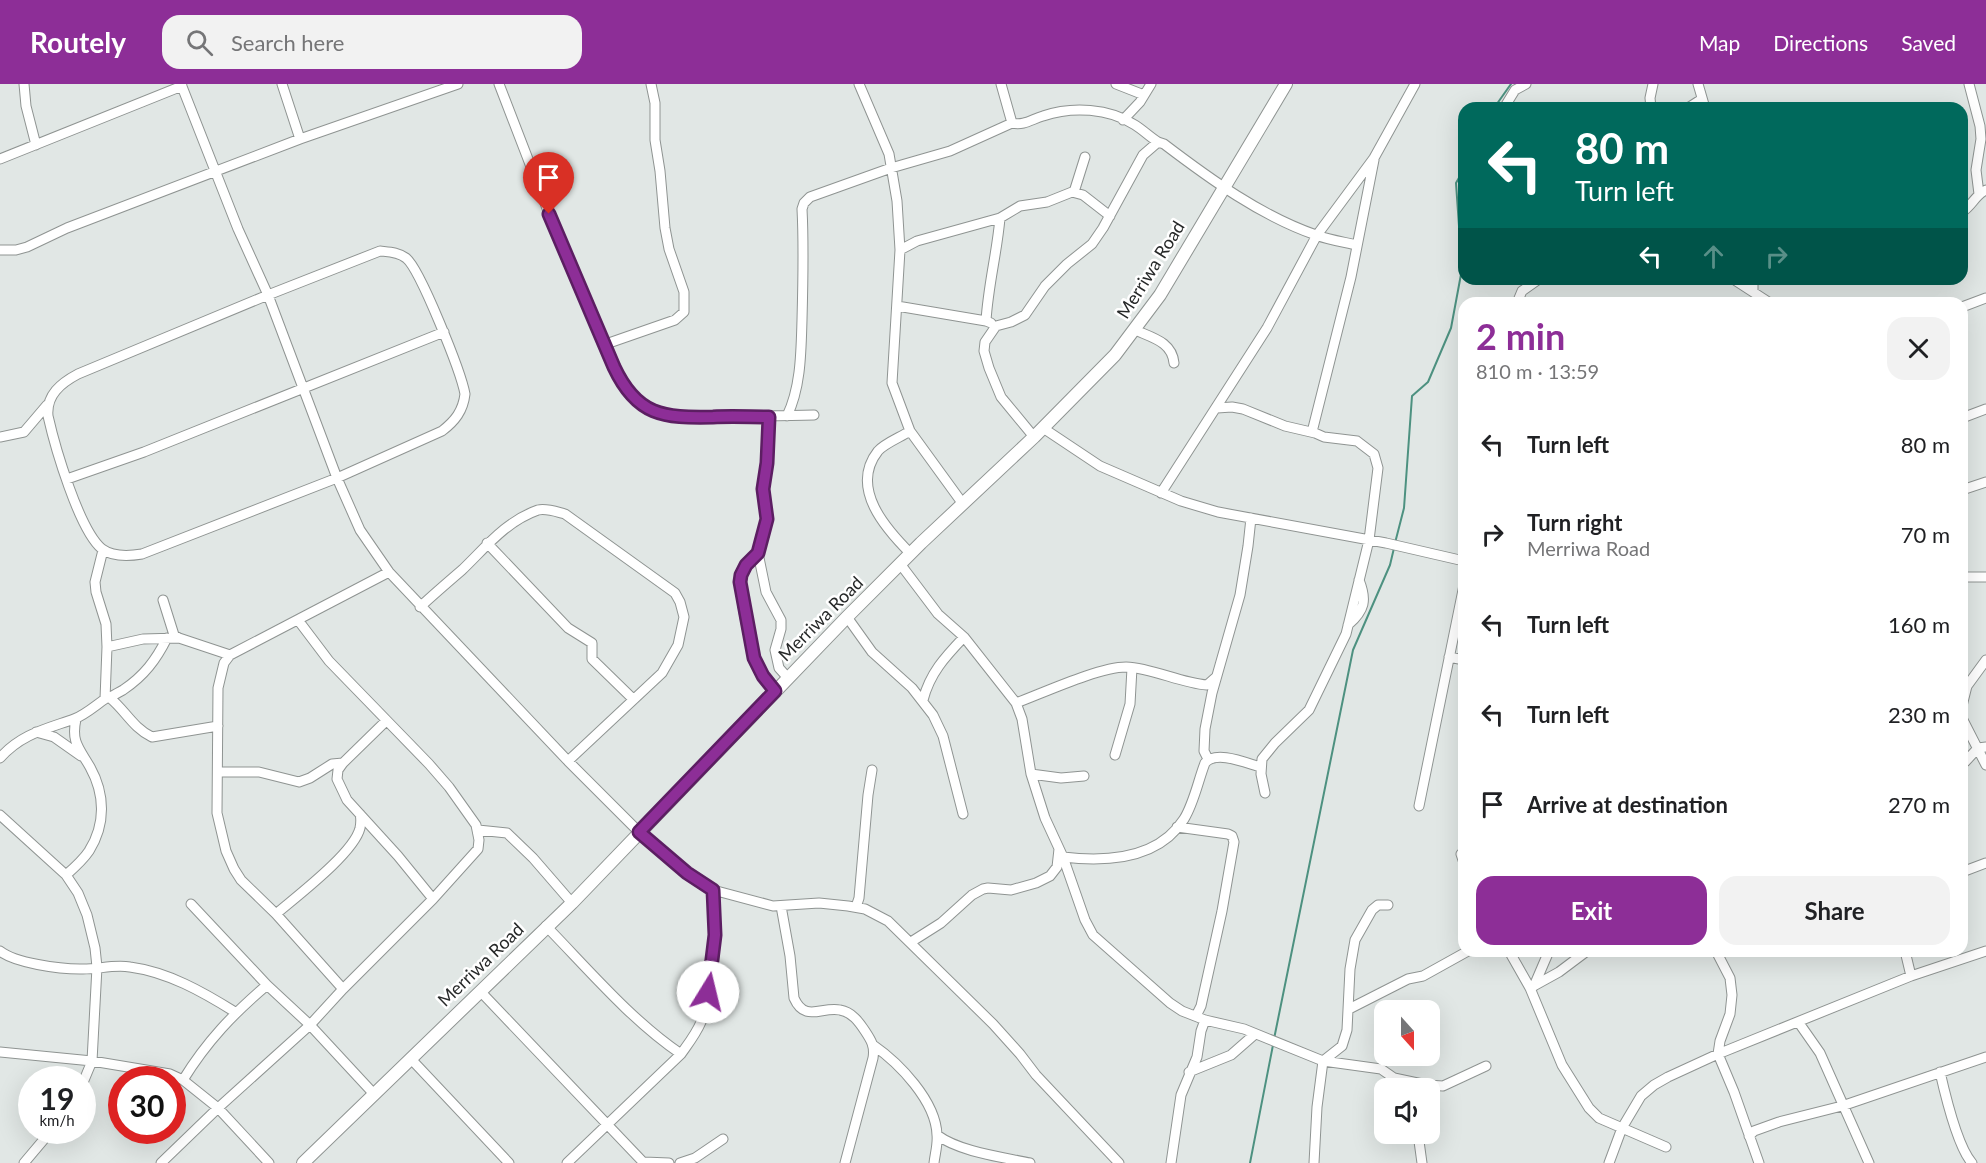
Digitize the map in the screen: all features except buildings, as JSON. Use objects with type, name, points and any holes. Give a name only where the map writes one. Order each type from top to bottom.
[{"type":"street","points":[[24,84],[26,106],[36,145]]},
{"type":"street","points":[[282,84],[300,139]]},
{"type":"street","points":[[0,250],[27,247],[67,228],[300,139],[458,84]]},
{"type":"street","points":[[499,84],[565,255],[624,387],[640,403],[658,412],[682,418],[814,415]]},
{"type":"street","points":[[606,344],[675,320],[681,316],[685,308],[684,292],[669,249],[665,228],[655,140],[655,103],[651,84]]},
{"type":"street","points":[[859,84],[886,148],[897,201],[900,250],[892,383],[910,431],[963,504]]},
{"type":"street","points":[[1001,84],[1012,123]]},
{"type":"street","points":[[1116,84],[1144,95]]},
{"type":"street","points":[[1123,120],[1152,84]]},
{"type":"street","name":"Merriwa Road","points":[[303,1163],[572,903],[847,617],[1035,437],[1116,355],[1160,295],[1286,84]]},
{"type":"street","points":[[1161,493],[1268,328],[1317,235],[1374,158],[1415,84]]},
{"type":"street","points":[[1508,102],[1515,90],[1526,84]]},
{"type":"street","points":[[1650,102],[1653,84]]},
{"type":"street","points":[[1698,84],[1702,102]]},
{"type":"street","points":[[1968,208],[1983,192],[1976,170],[1981,139],[1980,126],[1969,84]]},
{"type":"street","points":[[0,159],[181,85],[215,172],[268,295],[337,478],[360,530],[389,572],[568,761],[639,832],[687,873],[713,890],[781,906],[819,903],[856,907],[877,914],[911,942],[993,1024],[1114,1161]]},
{"type":"street","points":[[787,416],[792,406],[798,379],[801,342],[804,291],[802,209],[804,203],[810,197],[891,168],[950,151],[1012,123],[1020,125],[1043,116],[1079,109],[1123,120],[1134,124],[1224,186],[1282,221],[1317,235],[1357,245]]},
{"type":"street","points":[[1035,437],[1001,397],[984,351],[985,342],[996,326],[1025,315],[1045,286],[1092,244],[1143,155],[1158,142]]},
{"type":"street","points":[[1074,192],[1085,157]]},
{"type":"street","points":[[1312,432],[1339,327],[1374,158]]},
{"type":"street","points":[[900,250],[917,241],[1000,218],[1020,206],[1047,202],[1074,192],[1083,195],[1110,216]]},
{"type":"street","points":[[986,321],[987,299],[1000,218]]},
{"type":"street","points":[[0,437],[24,432],[62,383],[70,378],[372,254],[393,252],[408,259],[411,263],[444,332],[465,394],[459,415],[442,431],[337,478],[142,554],[120,556],[103,550],[88,532],[67,479],[49,423],[47,405]]},
{"type":"street","points":[[1520,297],[1522,291],[1530,285]]},
{"type":"street","points":[[1743,285],[1762,297]]},
{"type":"street","points":[[1753,291],[1754,285]]},
{"type":"street","points":[[1968,305],[1986,298]]},
{"type":"street","points":[[897,306],[986,321],[996,326]]},
{"type":"street","points":[[1135,330],[1167,345],[1174,363]]},
{"type":"street","points":[[67,479],[144,452],[444,332]]},
{"type":"street","points":[[1217,408],[1243,409],[1285,426],[1324,437],[1357,441],[1376,457],[1378,468],[1369,540],[1359,580],[1365,601],[1356,617],[1348,625],[1342,644],[1309,710],[1262,759],[1260,767],[1265,793]]},
{"type":"street","points":[[1968,416],[1986,409]]},
{"type":"street","points":[[769,417],[767,463],[763,489],[767,519],[758,553],[766,592],[781,620],[775,650],[779,668],[788,678]]},
{"type":"street","points":[[1043,428],[1100,466],[1161,493],[1205,508],[1386,543],[1458,560]]},
{"type":"street","points":[[910,431],[879,450],[873,461],[868,488],[874,510],[891,535],[911,554]]},
{"type":"street","points":[[1968,488],[1986,482]]},
{"type":"street","points":[[420,607],[487,543],[510,525],[539,510],[552,510],[565,514],[675,593],[684,617],[676,651],[662,673],[568,761]]},
{"type":"street","points":[[1208,759],[1204,751],[1204,740],[1212,693],[1240,595],[1251,518]]},
{"type":"street","points":[[487,543],[568,628],[592,643],[592,659],[633,699]]},
{"type":"street","points":[[103,550],[95,582],[106,624],[108,698]]},
{"type":"street","points":[[758,553],[746,565],[741,575],[741,592],[758,668],[775,691]]},
{"type":"street","points":[[901,565],[938,614],[964,638],[1016,703],[1024,730],[1030,774],[1045,818],[1093,935],[1182,1011],[1244,1029],[1323,1061],[1381,1069],[1394,1078]]},
{"type":"street","points":[[343,989],[276,914],[241,880],[230,862],[218,821],[218,688],[224,663],[230,655],[389,572]]},
{"type":"street","points":[[1968,577],[1986,577]]},
{"type":"street","points":[[163,600],[174,635],[230,655]]},
{"type":"street","points":[[1419,806],[1458,614]]},
{"type":"street","points":[[847,617],[872,652],[897,673],[923,700],[933,715],[943,736],[963,814]]},
{"type":"street","points":[[161,1163],[310,1025],[433,899],[478,849],[478,830],[449,787],[329,661],[298,620]]},
{"type":"street","points":[[0,758],[15,744],[36,732],[76,719],[144,674],[167,638]]},
{"type":"street","points":[[107,646],[136,640],[179,638]]},
{"type":"street","points":[[923,700],[931,676],[940,662],[964,638]]},
{"type":"street","points":[[1449,657],[1458,659]]},
{"type":"street","points":[[1968,685],[1986,660]]},
{"type":"street","points":[[1016,703],[1111,669],[1132,668],[1207,685],[1217,677]]},
{"type":"street","points":[[1115,755],[1130,704],[1132,668]]},
{"type":"street","points":[[108,698],[120,706],[128,719],[152,737],[218,726]]},
{"type":"street","points":[[66,875],[88,852],[99,830],[103,802],[95,777],[73,735],[76,719]]},
{"type":"street","points":[[386,721],[343,763],[337,773],[339,784],[347,800],[433,899]]},
{"type":"street","points":[[1968,727],[1982,748],[1985,764],[1968,762]]},
{"type":"street","points":[[36,732],[54,736],[85,759]]},
{"type":"street","points":[[1968,759],[1982,748]]},
{"type":"street","points":[[1061,853],[1104,860],[1128,856],[1159,843],[1177,827],[1188,811],[1208,759],[1215,757],[1235,760],[1260,767]]},
{"type":"street","points":[[218,772],[259,772],[298,782],[310,778],[332,764],[343,763]]},
{"type":"street","points":[[856,907],[859,898],[872,770]]},
{"type":"street","points":[[1030,774],[1061,778],[1084,776]]},
{"type":"street","points":[[276,914],[317,879],[351,844],[360,829],[360,814]]},
{"type":"street","points":[[0,815],[66,875],[78,893],[87,915],[97,968],[90,1066]]},
{"type":"street","points":[[1172,1163],[1180,1098],[1189,1072],[1197,1058],[1201,1030],[1201,1006],[1222,911],[1234,842],[1232,836],[1228,834],[1177,827]]},
{"type":"street","points":[[478,830],[507,833],[572,903]]},
{"type":"street","points":[[911,942],[941,923],[972,895],[983,889],[1011,890],[1036,883],[1050,876],[1061,853]]},
{"type":"street","points":[[1968,870],[1986,863]]},
{"type":"street","points":[[567,1163],[681,1054],[692,1038],[700,1022],[710,983],[715,935],[713,890]]},
{"type":"street","points":[[190,904],[267,985],[310,1025],[373,1094]]},
{"type":"street","points":[[1314,1163],[1317,1107],[1323,1061],[1342,1046],[1347,1030],[1350,969],[1355,940],[1372,910],[1378,905],[1388,905]]},
{"type":"street","points":[[781,906],[797,1004],[807,1011],[839,1010],[846,1012],[859,1023],[873,1045],[895,1062],[920,1092],[930,1109],[937,1135],[934,1163]]},
{"type":"street","points":[[546,926],[627,1011],[645,1024],[655,1037],[681,1054]]},
{"type":"street","points":[[0,951],[28,963],[80,970],[133,967],[165,975],[235,1012]]},
{"type":"street","points":[[1609,1163],[1622,1128],[1641,1096],[1654,1085],[1718,1054],[1911,976],[1986,951]]},
{"type":"street","points":[[1349,1009],[1408,979],[1423,976],[1458,957]]},
{"type":"street","points":[[1513,957],[1532,987],[1558,1058],[1588,1108],[1599,1118],[1666,1146]]},
{"type":"street","points":[[1532,987],[1546,957]]},
{"type":"street","points":[[1532,987],[1559,972],[1579,957]]},
{"type":"street","points":[[1719,957],[1730,978],[1732,995],[1730,1014],[1720,1041],[1718,1054],[1759,1163]]},
{"type":"street","points":[[1906,957],[1911,976]]},
{"type":"street","points":[[186,1076],[212,1038],[235,1012],[267,985]]},
{"type":"street","points":[[480,991],[644,1162],[669,1163]]},
{"type":"street","points":[[1799,1023],[1820,1053],[1869,1163]]},
{"type":"street","points":[[1189,1072],[1231,1055],[1255,1034]]},
{"type":"street","points":[[845,1163],[873,1058],[873,1045]]},
{"type":"street","points":[[0,1052],[123,1066]]},
{"type":"street","points":[[1749,1136],[1754,1131],[1779,1122],[1842,1106],[1986,1057]]},
{"type":"street","points":[[411,1059],[509,1163]]},
{"type":"street","points":[[1440,1086],[1486,1066]]},
{"type":"street","points":[[1940,1072],[1962,1147],[1972,1163]]},
{"type":"street","points":[[186,1082],[218,1108],[269,1163]]},
{"type":"street","points":[[937,1135],[963,1147],[1030,1163]]},
{"type":"street","points":[[680,1163],[695,1158],[723,1138]]},
{"type":"street","points":[[24,1163],[40,1144]]},
{"type":"street","points":[[1419,1144],[1422,1163]]},
{"type":"waterway","points":[[1498,102],[1511,84]]},
{"type":"waterway","points":[[1458,180],[1456,183],[1458,212]]},
{"type":"waterway","points":[[1395,543],[1404,508],[1412,396],[1428,382],[1451,328],[1459,285]]},
{"type":"waterway","points":[[1274,1039],[1353,650],[1390,565],[1394,548]]},
{"type":"waterway","points":[[1250,1163],[1273,1045]]},
{"type":"route","points":[[549,214],[614,367],[631,396],[658,412],[682,418],[769,417],[767,463],[763,489],[767,519],[758,553],[746,565],[740,582],[754,658],[763,676],[775,691],[639,832],[687,873],[713,890],[715,935],[708,992]]}]
